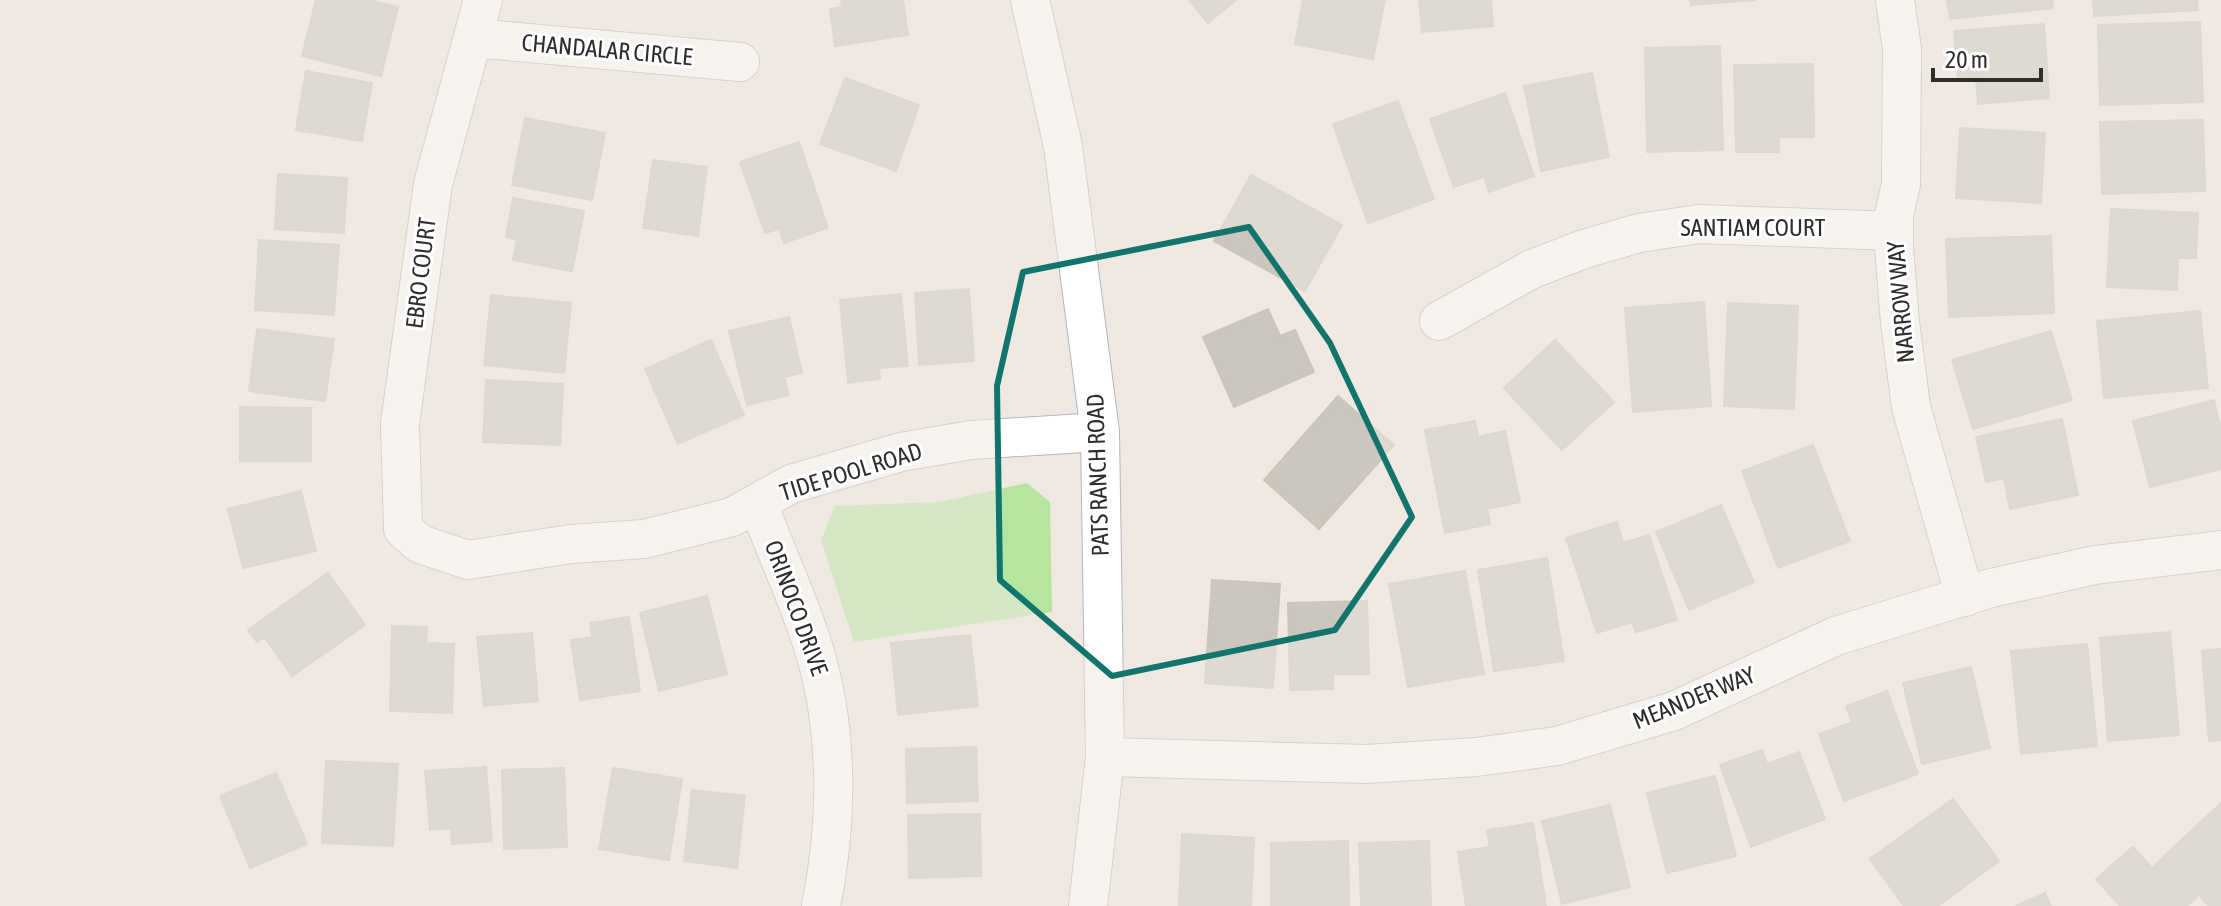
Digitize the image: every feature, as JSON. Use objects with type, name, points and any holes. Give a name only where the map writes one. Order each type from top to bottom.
[{"type":"street","name":"EBRO COURT","points":[[420,544],[403,529],[400,424],[433,184],[483,0]]},
{"type":"street","name":"PATS RANCH ROAD","points":[[1030,0],[1063,146],[1100,432],[1105,757],[1088,906]]},
{"type":"street","name":"NARROW WAY","points":[[1895,0],[1902,49],[1901,184],[1894,231],[1900,322],[1911,407],[1965,597]]},
{"type":"street","name":"CHANDALAR CIRCLE","points":[[474,38],[740,62]]},
{"type":"street","name":"SANTIAM COURT","points":[[1439,321],[1532,269],[1639,233],[1711,224],[1894,231]]},
{"type":"street","name":"TIDE POOL ROAD","points":[[420,544],[468,560],[571,544],[644,539],[732,517],[791,484],[901,452],[971,440],[1100,432]]},
{"type":"street","name":"ORINOCO DRIVE","points":[[758,503],[809,633],[824,687],[835,790],[821,906]]},
{"type":"street","name":"MEANDER WAY","points":[[1105,757],[1367,764],[1476,757],[1557,746],[1674,711],[1836,636],[1991,588],[2095,565],[2221,550]]},
{"type":"highlighted area","points":[[1249,227],[1330,343],[1412,517],[1335,630],[1112,676],[1000,580],[997,386],[1023,272]]},
{"type":"green space","points":[[1027,483],[1050,502],[1052,612],[854,642],[821,540],[835,506],[939,502]]},
{"type":"building","points":[[316,0],[369,0],[398,7],[381,76],[302,56]]},
{"type":"building","points":[[841,0],[903,0],[908,35],[835,46],[830,9],[842,7]]},
{"type":"building","points":[[1189,0],[1236,0],[1208,23]]},
{"type":"building","points":[[1303,0],[1385,0],[1373,59],[1295,44]]},
{"type":"building","points":[[1419,0],[1491,0],[1493,26],[1422,32]]},
{"type":"building","points":[[1690,0],[1756,0],[1691,5]]},
{"type":"building","points":[[1947,0],[2052,0],[2053,8],[1950,19]]},
{"type":"building","points":[[2093,0],[2197,0],[2198,10],[2094,16]]},
{"type":"building","points":[[2200,22],[2203,102],[2100,105],[2098,25]]},
{"type":"building","points":[[2044,24],[2049,98],[1978,104],[1976,78],[1958,79],[1954,31]]},
{"type":"building","points":[[1720,46],[1723,150],[1647,152],[1645,48]]},
{"type":"building","points":[[1813,64],[1814,137],[1779,137],[1779,152],[1736,152],[1734,65]]},
{"type":"building","points":[[306,71],[372,83],[362,141],[296,130]]},
{"type":"building","points":[[1592,73],[1609,157],[1541,171],[1524,86]]},
{"type":"building","points":[[845,78],[919,105],[896,171],[820,144]]},
{"type":"building","points":[[1505,93],[1534,176],[1489,192],[1484,177],[1454,187],[1430,119]]},
{"type":"building","points":[[1398,101],[1434,199],[1368,223],[1333,124]]},
{"type":"building","points":[[525,118],[605,133],[592,200],[512,185]]},
{"type":"building","points":[[2203,120],[2205,191],[2102,194],[2100,122]]},
{"type":"building","points":[[1960,128],[2045,133],[2041,203],[1956,198]]},
{"type":"building","points":[[799,142],[828,228],[784,243],[779,229],[765,233],[740,162]]},
{"type":"building","points":[[653,160],[707,167],[698,236],[643,228]]},
{"type":"building","points":[[278,174],[347,178],[344,233],[275,229]]},
{"type":"building","points":[[1251,175],[1342,225],[1305,291],[1214,241]]},
{"type":"building","points":[[513,198],[584,211],[572,271],[513,260],[517,239],[506,237]]},
{"type":"building","points":[[2111,209],[2198,213],[2196,258],[2178,258],[2177,290],[2107,287]]},
{"type":"building","points":[[2051,236],[2054,313],[1949,317],[1946,239]]},
{"type":"building","points":[[259,240],[339,245],[334,315],[255,310]]},
{"type":"building","points":[[969,289],[974,361],[919,365],[915,293]]},
{"type":"building","points":[[901,294],[908,366],[879,368],[880,379],[848,383],[840,300]]},
{"type":"building","points":[[491,295],[571,303],[564,373],[484,365]]},
{"type":"building","points":[[1704,302],[1711,406],[1633,412],[1625,308]]},
{"type":"building","points":[[1728,303],[1798,306],[1794,409],[1724,406]]},
{"type":"building","points":[[1268,309],[1280,336],[1295,330],[1314,372],[1234,407],[1203,337]]},
{"type":"building","points":[[2200,311],[2208,388],[2104,398],[2097,321]]},
{"type":"building","points":[[789,317],[802,373],[784,377],[789,395],[747,405],[729,331]]},
{"type":"building","points":[[257,329],[334,339],[325,401],[249,391]]},
{"type":"building","points":[[2051,331],[2072,400],[1973,429],[1952,360]]},
{"type":"building","points":[[711,340],[744,415],[678,444],[645,369]]},
{"type":"building","points":[[1555,340],[1614,402],[1562,450],[1504,388]]},
{"type":"building","points":[[486,380],[563,384],[560,445],[483,442]]},
{"type":"building","points":[[1338,396],[1394,445],[1319,529],[1264,480]]},
{"type":"building","points":[[2214,400],[2221,429],[2221,469],[2150,487],[2133,421]]},
{"type":"building","points":[[240,407],[311,408],[311,461],[240,461]]},
{"type":"building","points":[[2062,419],[2078,495],[2010,509],[2004,478],[1986,482],[1976,437]]},
{"type":"building","points":[[1475,421],[1478,437],[1505,431],[1520,502],[1487,509],[1490,524],[1445,533],[1425,430]]},
{"type":"building","points":[[1813,445],[1850,541],[1778,568],[1742,471]]},
{"type":"building","points":[[301,491],[316,551],[243,568],[228,509]]},
{"type":"building","points":[[1721,505],[1754,582],[1689,610],[1656,532]]},
{"type":"building","points":[[1617,522],[1623,543],[1649,535],[1677,620],[1636,632],[1632,622],[1597,633],[1566,538]]},
{"type":"building","points":[[1547,558],[1564,661],[1494,671],[1478,570]]},
{"type":"building","points":[[1465,571],[1484,674],[1408,687],[1389,584]]},
{"type":"building","points":[[328,573],[365,625],[292,676],[264,637],[257,642],[248,630]]},
{"type":"building","points":[[1212,580],[1280,584],[1273,688],[1205,683]]},
{"type":"building","points":[[707,596],[727,674],[659,691],[640,613]]},
{"type":"building","points":[[1367,601],[1369,674],[1333,674],[1333,689],[1290,690],[1288,603]]},
{"type":"building","points":[[629,617],[640,691],[580,700],[571,640],[592,637],[590,623]]},
{"type":"building","points":[[392,626],[427,627],[426,643],[454,644],[452,713],[390,711]]},
{"type":"building","points":[[2170,632],[2179,735],[2108,741],[2100,638]]},
{"type":"building","points":[[532,633],[538,701],[484,706],[477,637]]},
{"type":"building","points":[[970,635],[978,706],[898,715],[891,643]]},
{"type":"building","points":[[2087,644],[2097,746],[2021,754],[2011,651]]},
{"type":"building","points":[[2221,649],[2221,740],[2209,741],[2202,651]]},
{"type":"building","points":[[1971,667],[1990,748],[1922,764],[1903,683]]},
{"type":"building","points":[[1887,691],[1918,774],[1844,801],[1819,734],[1852,722],[1846,706]]},
{"type":"building","points":[[976,747],[978,801],[907,803],[906,749]]},
{"type":"building","points":[[1762,750],[1767,764],[1799,752],[1825,819],[1751,847],[1720,765]]},
{"type":"building","points":[[326,761],[398,764],[393,846],[322,843]]},
{"type":"building","points":[[486,767],[492,841],[452,844],[451,828],[430,830],[425,771]]},
{"type":"building","points":[[564,768],[567,847],[504,849],[502,770]]},
{"type":"building","points":[[613,768],[682,779],[669,860],[599,849]]},
{"type":"building","points":[[276,773],[307,844],[250,868],[220,796]]},
{"type":"building","points":[[1715,776],[1736,856],[1667,873],[1647,793]]},
{"type":"building","points":[[692,790],[745,796],[737,868],[684,861]]},
{"type":"building","points":[[1953,799],[1999,861],[1938,906],[1904,906],[1870,859]]},
{"type":"building","points":[[2221,803],[2221,906],[2209,906],[2163,857]]},
{"type":"building","points":[[1610,805],[1630,887],[1562,904],[1542,821]]},
{"type":"building","points":[[980,814],[981,876],[909,878],[908,815]]},
{"type":"building","points":[[1533,823],[1546,906],[1466,906],[1458,852],[1490,847],[1487,830]]},
{"type":"building","points":[[1182,834],[1254,838],[1251,906],[1179,906]]},
{"type":"building","points":[[1348,841],[1349,906],[1271,906],[1271,843]]},
{"type":"building","points":[[1429,841],[1431,906],[1361,906],[1359,843]]},
{"type":"building","points":[[2133,847],[2152,868],[2163,858],[2197,897],[2187,906],[2120,906],[2096,879]]},
{"type":"building","points":[[2045,893],[2051,906],[2016,906]]}]
